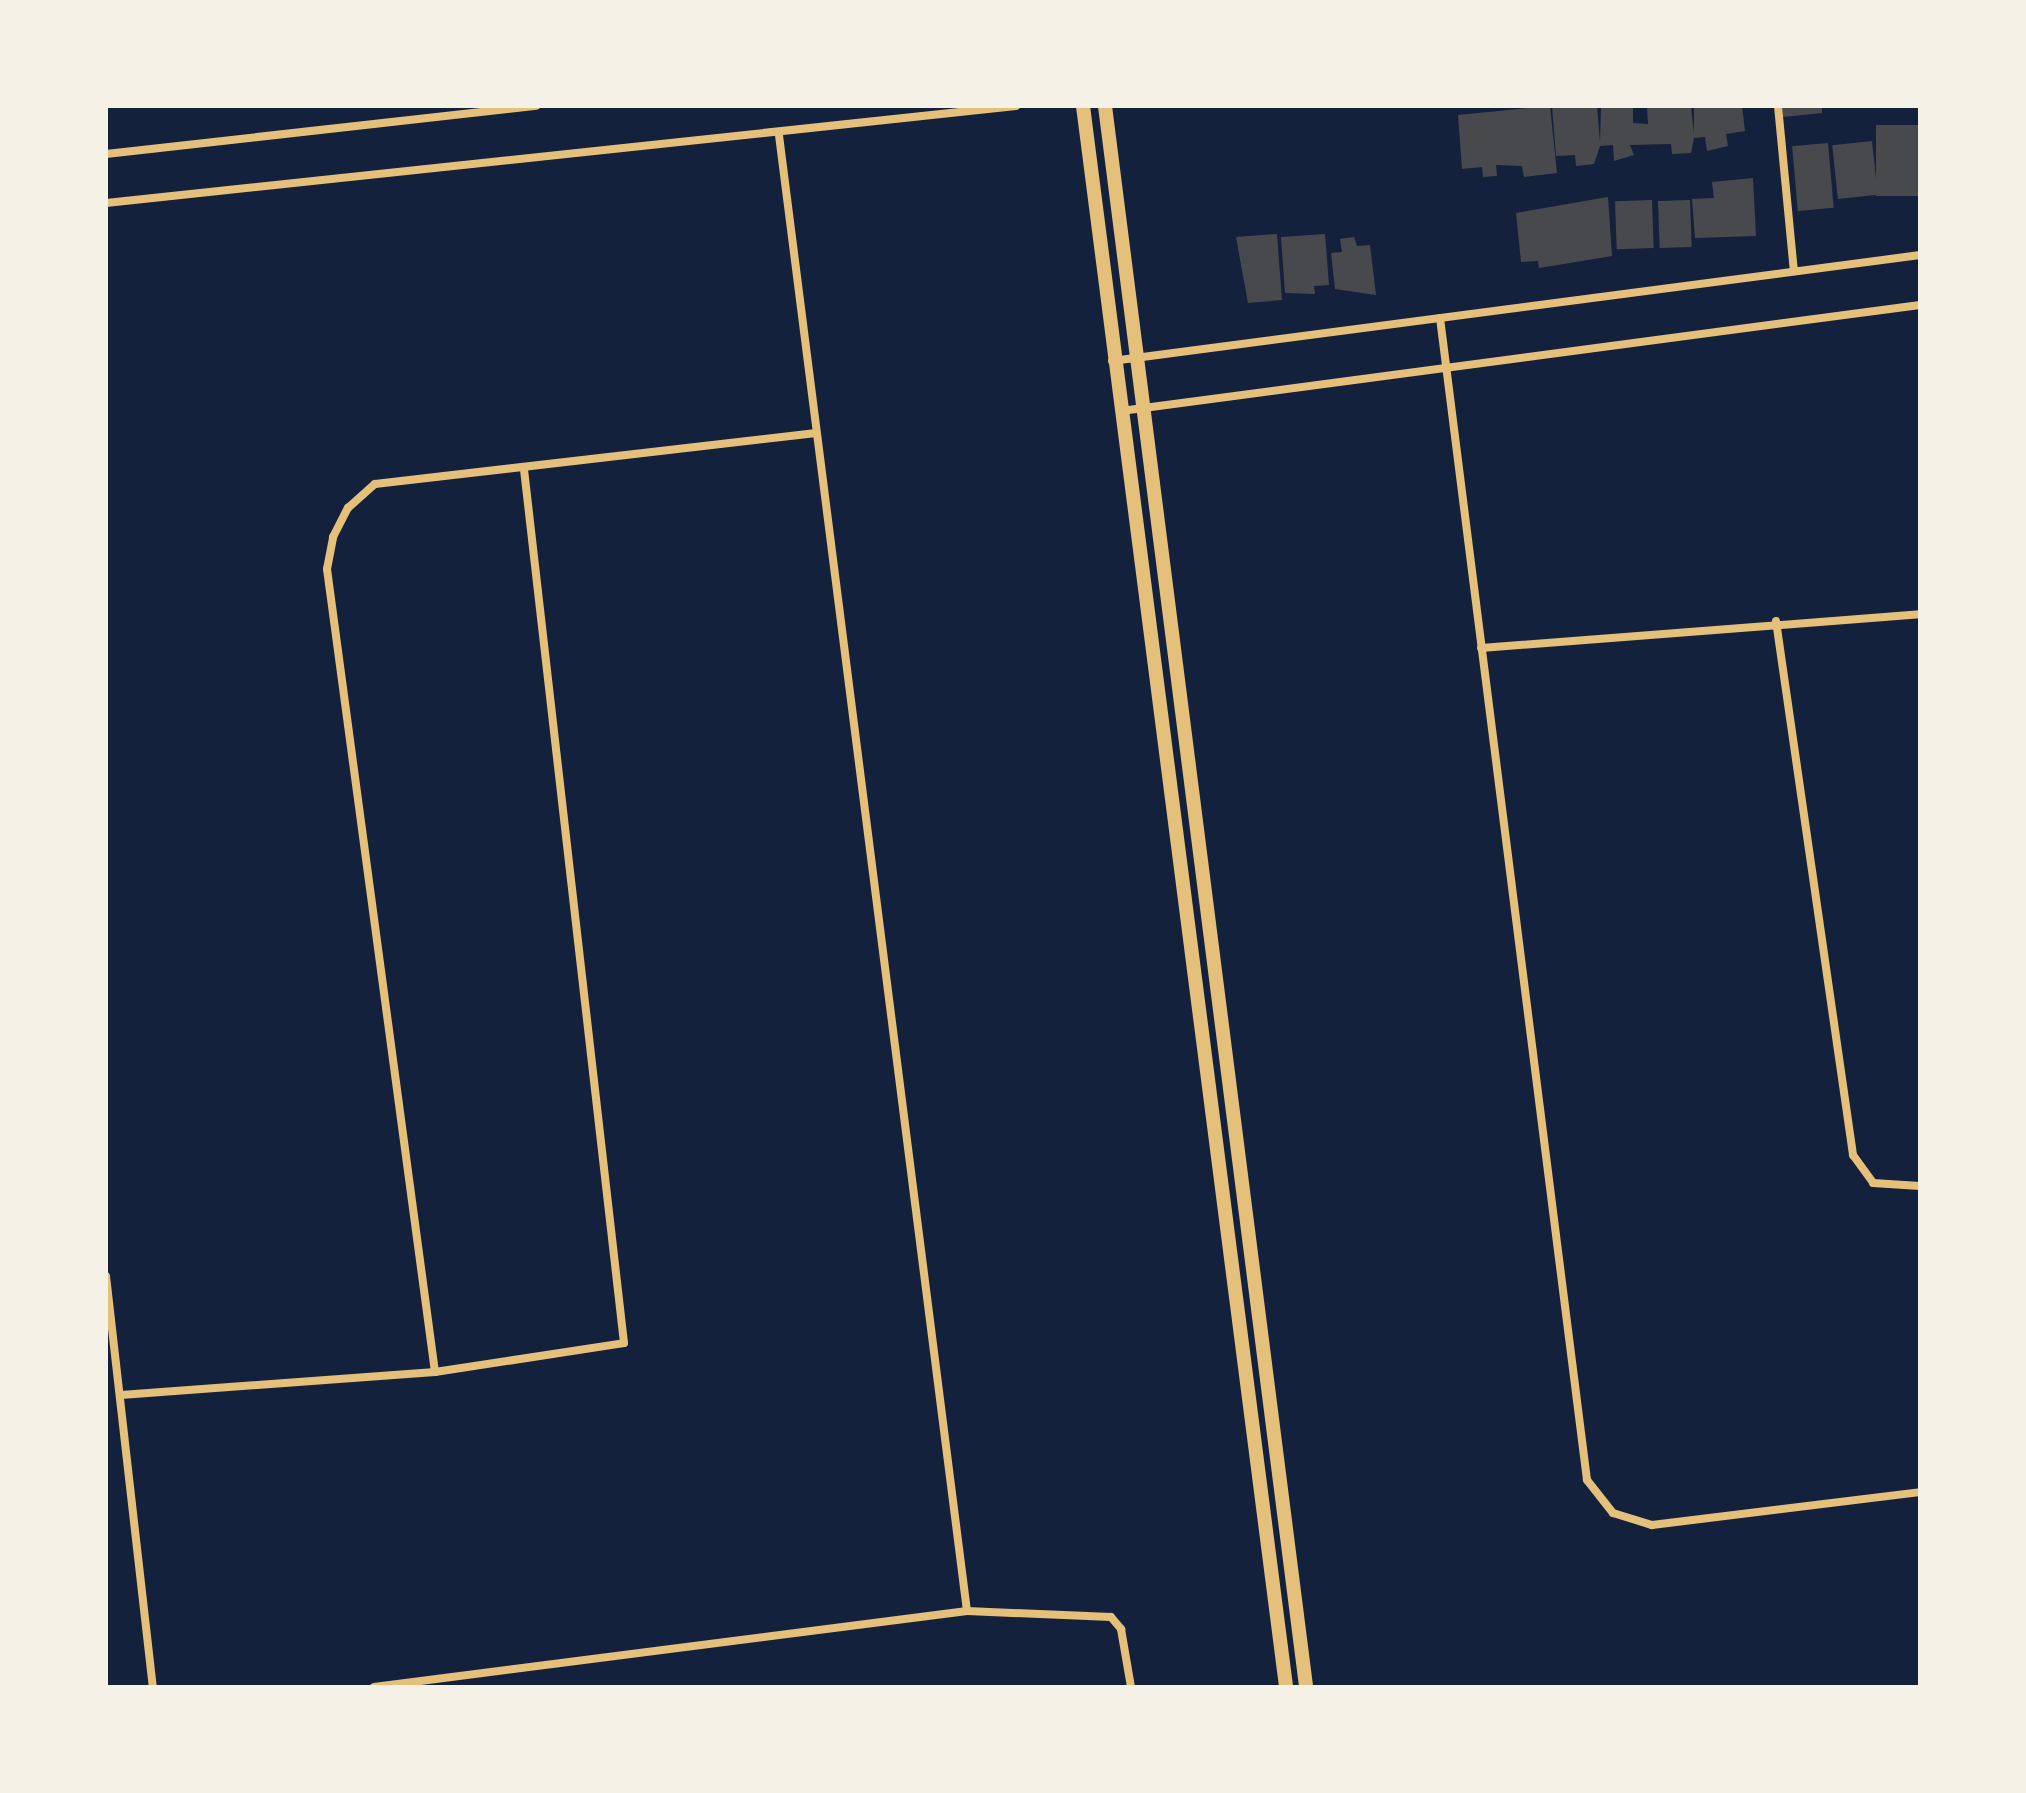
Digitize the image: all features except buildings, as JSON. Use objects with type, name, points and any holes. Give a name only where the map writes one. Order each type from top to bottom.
[{"type":"street","points":[[106,154],[536,106]]},
{"type":"street","points":[[106,203],[779,136],[1016,106]]},
{"type":"street","points":[[1083,106],[1112,361],[1286,1687]]},
{"type":"street","points":[[1105,106],[1306,1687]]},
{"type":"street","points":[[1778,106],[1794,271]]},
{"type":"street","points":[[779,136],[814,433],[967,1611]]},
{"type":"street","points":[[1112,361],[1138,353],[1440,318],[1920,255]]},
{"type":"street","points":[[1121,412],[1145,403],[1920,305]]},
{"type":"street","points":[[1440,318],[1587,1480],[1613,1513],[1652,1525],[1920,1492]]},
{"type":"street","points":[[435,1372],[327,569],[348,508],[375,484],[814,433]]},
{"type":"street","points":[[121,1395],[435,1372],[624,1343],[524,469]]},
{"type":"street","points":[[1481,648],[1776,621],[1920,614]]},
{"type":"street","points":[[1776,621],[1853,1155],[1873,1183],[1920,1186]]},
{"type":"street","points":[[106,1276],[153,1687]]},
{"type":"street","points":[[374,1687],[967,1611],[1111,1617],[1121,1629],[1131,1687]]}]
